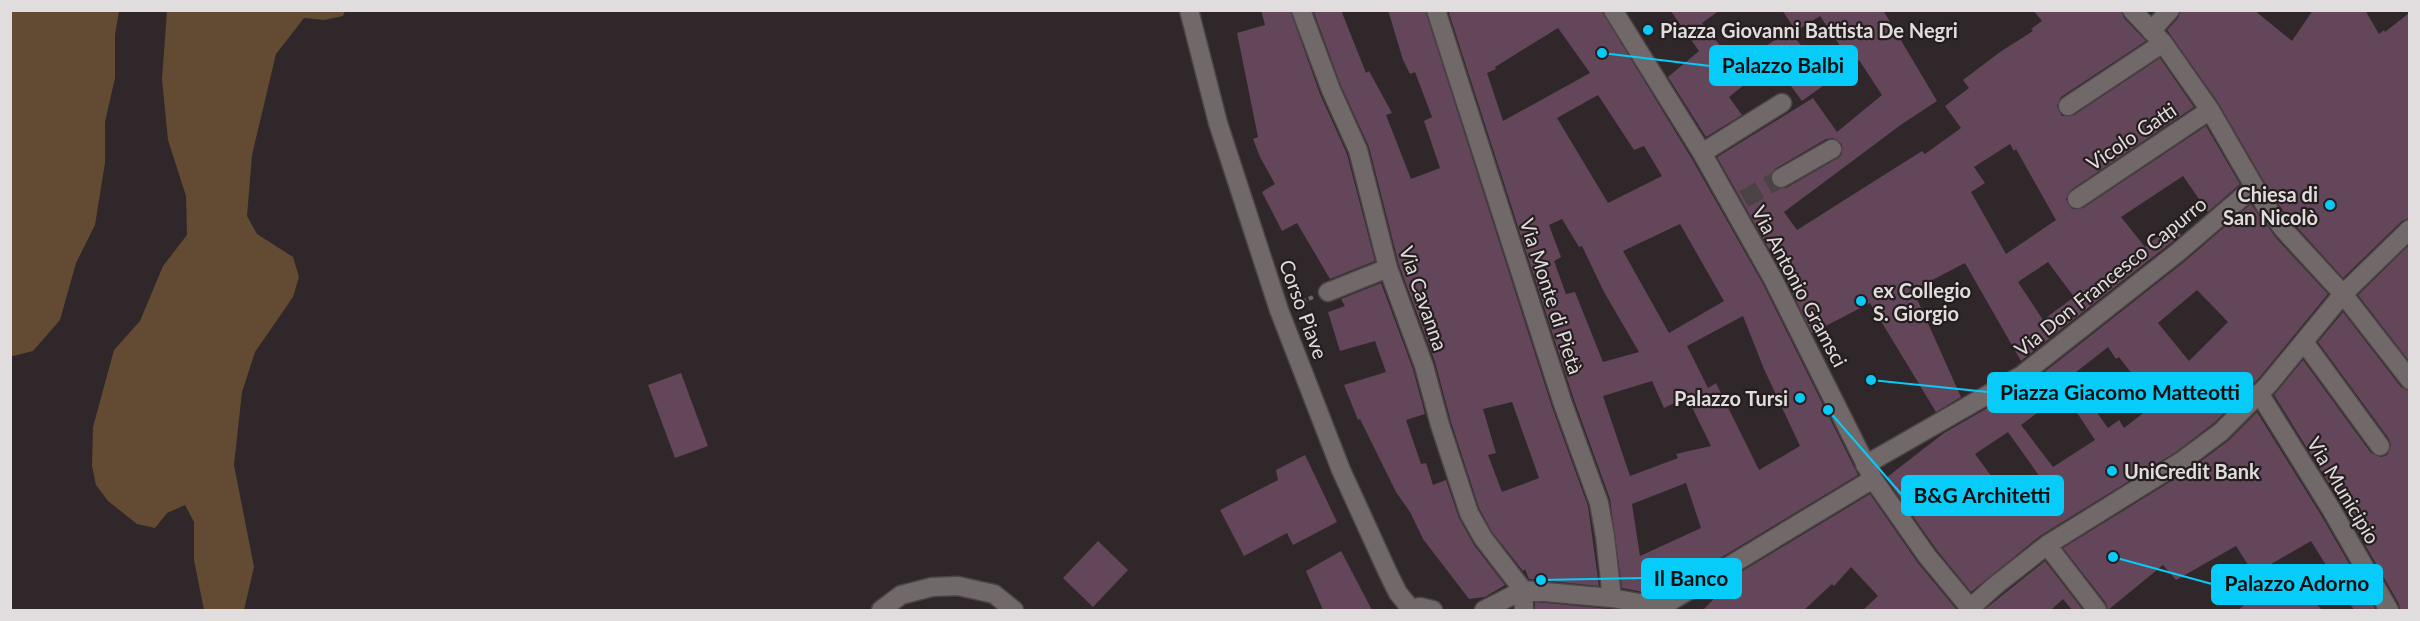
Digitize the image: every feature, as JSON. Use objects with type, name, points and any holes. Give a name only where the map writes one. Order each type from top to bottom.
[{"type":"street","name":"Corso Piave","points":[[1189,10],[1218,123],[1279,310],[1341,470],[1398,593],[1410,610]]},
{"type":"street","name":"Via Cavanna","points":[[1300,10],[1331,90],[1358,150],[1388,268],[1424,366],[1440,425],[1469,513],[1483,538],[1523,590]]},
{"type":"street","name":"Via Monte di Pietà","points":[[1436,10],[1563,404],[1599,503],[1612,598]]},
{"type":"street","name":"Via Antonio Gramsci","points":[[1613,10],[1701,153],[1738,203],[1869,472],[1927,556],[1969,609]]},
{"type":"street","points":[[2132,10],[2157,37],[2210,110],[2254,187],[2285,231],[2343,294],[2409,380]]},
{"type":"street","points":[[2068,106],[2157,37],[2170,10]]},
{"type":"street","points":[[1701,153],[1782,103]]},
{"type":"street","name":"Vicolo Gatti","points":[[2077,199],[2210,110]]},
{"type":"street","points":[[1781,178],[1832,149]]},
{"type":"street","name":"Via Don Francesco Capurro","points":[[1664,609],[1869,472],[2022,375],[2177,253],[2254,187]]},
{"type":"street","points":[[1969,609],[2047,545],[2200,449],[2221,432],[2259,393],[2343,294],[2409,229]]},
{"type":"street","points":[[1328,292],[1388,268]]},
{"type":"street","points":[[2304,342],[2380,446]]},
{"type":"street","name":"Via Municipio","points":[[2259,393],[2390,610]]},
{"type":"street","points":[[2047,545],[2097,610]]},
{"type":"street","points":[[881,610],[901,595],[932,587],[958,586],[994,594],[1014,610]]},
{"type":"street","points":[[1523,590],[1524,610]]},
{"type":"street","points":[[1484,610],[1523,590],[1612,598],[1664,609]]},
{"type":"street","points":[[1410,610],[1420,607],[1433,610]]},
{"type":"shaded area","points":[[11,10],[119,11],[115,35],[115,78],[105,122],[105,163],[95,225],[76,263],[60,320],[33,351],[13,356],[10,355]]},
{"type":"shaded area","points":[[167,11],[345,11],[343,16],[324,20],[304,18],[276,54],[252,155],[247,216],[257,234],[293,257],[299,277],[293,297],[255,352],[242,392],[234,465],[254,567],[244,610],[204,610],[194,560],[194,522],[185,505],[167,513],[155,528],[137,524],[108,501],[96,485],[92,466],[93,427],[114,350],[140,321],[163,266],[187,235],[186,196],[168,140],[162,79]]},
{"type":"building","points":[[1261,10],[1290,10],[1320,94],[1347,154],[1375,261],[1330,279],[1297,223],[1282,231],[1262,192],[1275,184],[1253,139],[1258,137],[1237,33],[1265,25]]},
{"type":"building","points":[[1313,10],[1341,10],[1366,73],[1369,71],[1392,113],[1386,115],[1411,179],[1440,168],[1424,121],[1432,117],[1415,72],[1410,74],[1403,60],[1388,10],[1425,10],[1552,407],[1588,506],[1599,586],[1529,579],[1525,569],[1523,571],[1492,532],[1479,508],[1451,422],[1435,362],[1399,265],[1369,147],[1341,86]],"holes":[[[1512,402],[1539,478],[1502,492],[1488,455],[1496,453],[1483,409]]]},
{"type":"building","points":[[1448,10],[1601,10],[1692,159],[1763,284],[1858,475],[1659,595],[1622,588],[1610,499],[1574,400]],"holes":[[[1558,28],[1590,73],[1503,121],[1487,73],[1496,69],[1495,67]],[[1598,95],[1634,150],[1644,146],[1662,176],[1608,203],[1557,118]],[[1562,219],[1579,247],[1582,246],[1604,292],[1639,352],[1603,362],[1575,292],[1566,294],[1554,261],[1561,257],[1549,225]],[[1680,224],[1724,301],[1669,333],[1623,251]],[[1743,316],[1764,369],[1800,446],[1759,470],[1716,383],[1708,388],[1687,346]],[[1652,381],[1664,408],[1687,397],[1711,446],[1676,454],[1678,458],[1630,476],[1603,396]],[[1686,483],[1701,528],[1640,556],[1632,504]]]},
{"type":"building","points":[[1670,10],[1720,10],[1702,23],[1735,64],[1746,56],[1748,59],[1789,30],[1817,66],[1841,47],[1820,16],[1796,31],[1782,10],[1883,10],[1937,101],[1902,124],[1784,212],[1797,230],[1922,151],[1925,154],[1961,128],[1945,106],[1969,88],[1963,80],[2033,31],[2031,29],[2042,21],[2033,10],[2121,10],[2124,18],[2146,41],[2061,97],[2057,106],[2062,116],[2074,115],[2160,58],[2194,107],[2071,190],[2066,199],[2072,209],[2083,208],[2206,126],[2240,184],[2208,212],[2183,176],[2121,217],[2145,247],[2173,224],[2181,235],[2021,361],[1965,263],[1913,290],[1961,397],[1936,412],[1870,303],[1812,333],[1783,274],[1717,157],[1813,98],[1837,132],[1882,95],[1859,60],[1802,101],[1780,71],[1766,81],[1759,73],[1729,97],[1742,115],[1706,137],[1668,77],[1699,51]],"holes":[[[1833,138],[1842,144],[1842,154],[1838,158],[1786,188],[1776,188],[1772,184],[1770,177],[1775,169],[1826,139]],[[2010,144],[2014,151],[2016,149],[2056,220],[2006,254],[1971,192],[1985,183],[1974,167]],[[2048,262],[2074,297],[2043,320],[2018,282]]]},
{"type":"building","points":[[2181,10],[2254,10],[2292,41],[2313,10],[2365,10],[2379,34],[2384,30],[2385,32],[2409,13],[2409,218],[2402,221],[2343,278],[2274,199],[2219,104],[2167,30],[2178,18]]},
{"type":"building","points":[[2251,204],[2277,239],[2328,294],[2260,377],[2214,423],[2176,452],[2040,536],[1971,592],[1936,549],[1886,478],[1944,433],[2029,384],[2184,262]],"holes":[[[2197,290],[2228,322],[2189,361],[2158,323]],[[2108,347],[2116,359],[2119,357],[2155,404],[2124,428],[2119,420],[2108,428],[2071,376]],[[2064,393],[2095,440],[2053,467],[2021,425]],[[2008,432],[2040,477],[2008,499],[1975,454]]]},
{"type":"building","points":[[2409,245],[2409,361],[2358,295]]},
{"type":"building","points":[[1381,283],[1413,369],[1425,414],[1406,420],[1421,464],[1426,463],[1433,485],[1446,480],[1459,518],[1474,545],[1505,585],[1485,597],[1469,599],[1423,539],[1410,512],[1396,492],[1360,419],[1358,420],[1344,385],[1386,372],[1375,341],[1340,351],[1328,312],[1345,306],[1341,299]]},
{"type":"building","points":[[2343,312],[2401,387],[2409,391],[2409,610],[2400,610],[2399,604],[2341,503],[2274,395],[2303,360],[2371,453],[2381,457],[2387,455],[2391,445],[2389,439],[2318,342]]},
{"type":"building","points":[[681,373],[708,446],[675,458],[648,385]]},
{"type":"building","points":[[2257,412],[2376,610],[2354,610],[2311,541],[2254,574],[2236,546],[2176,580],[2163,565],[2108,610],[2106,603],[2063,548],[2189,470],[2228,441]]},
{"type":"building","points":[[1305,455],[1337,522],[1293,545],[1287,533],[1244,556],[1220,510],[1278,480],[1276,470]]},
{"type":"building","points":[[1870,494],[1918,563],[1957,610],[1863,610],[1878,596],[1851,567],[1834,586],[1832,584],[1804,610],[1703,610],[1739,573]]},
{"type":"building","points":[[1098,541],[1128,570],[1093,607],[1063,578]]},
{"type":"building","points":[[1341,551],[1372,610],[1323,610],[1306,571]]},
{"type":"building","points":[[2045,561],[2083,610],[2072,610],[2063,599],[2051,610],[1984,610]]},
{"type":"building","points":[[2271,584],[2286,599],[2299,587],[2322,610],[2238,610]]},
{"type":"building","points":[[1535,602],[1610,609],[1618,610],[1535,610]]},
{"type":"tunnel","points":[[1744,199],[1781,178]]},
{"type":"place","name":"Piazza Giovanni Battista De Negri","points":[[1648,30]]},
{"type":"place","name":"Palazzo Balbi","points":[[1602,53]]},
{"type":"place","name":"Chiesa di San Nicolò","points":[[2330,205]]},
{"type":"place","name":"ex Collegio S. Giorgio","points":[[1861,301]]},
{"type":"place","name":"Piazza Giacomo Matteotti","points":[[1871,380]]},
{"type":"place","name":"Palazzo Tursi","points":[[1800,398]]},
{"type":"place","name":"B&G Architetti","points":[[1828,410]]},
{"type":"place","name":"UniCredit Bank","points":[[2112,471]]},
{"type":"place","name":"Palazzo Adorno","points":[[2113,557]]},
{"type":"place","name":"Il Banco","points":[[1541,580]]}]
